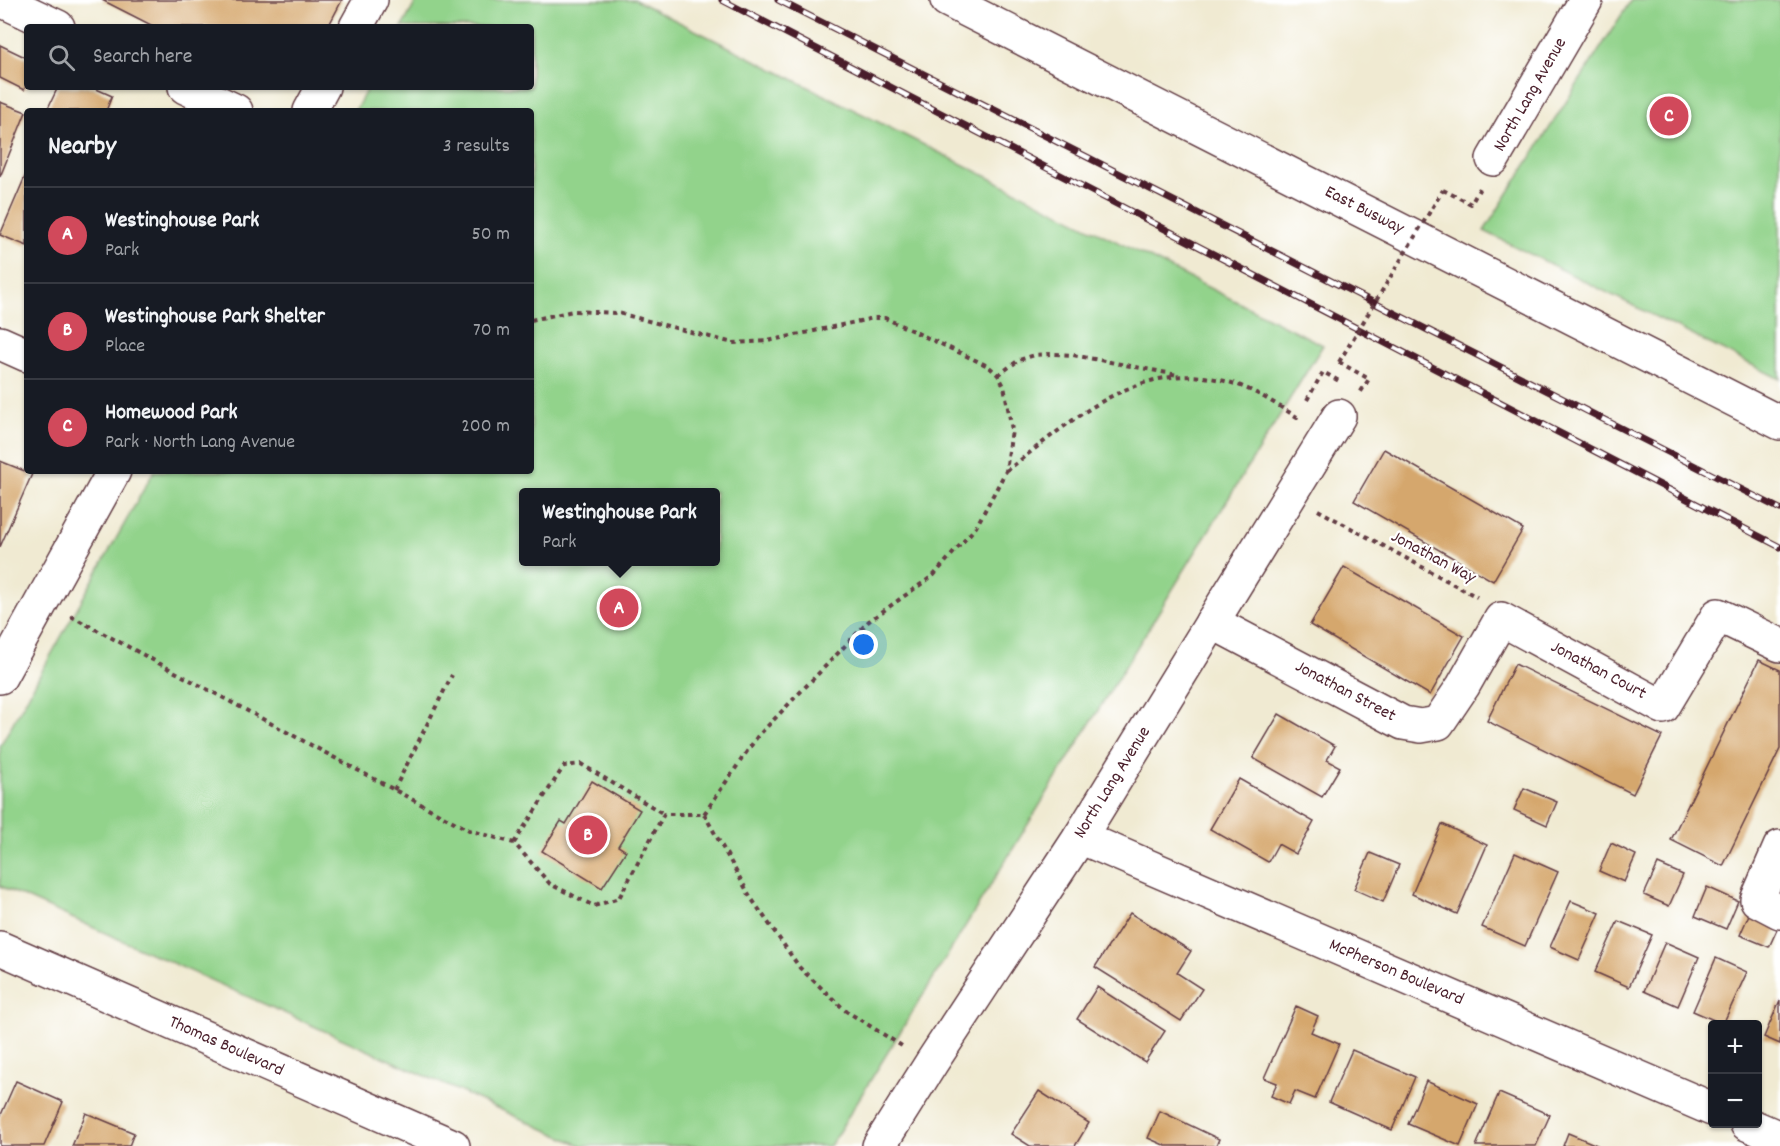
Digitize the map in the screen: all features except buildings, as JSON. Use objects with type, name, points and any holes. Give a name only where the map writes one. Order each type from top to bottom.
[{"type":"street","points":[[1,0],[52,24]]},
{"type":"street","points":[[358,24],[371,0]]},
{"type":"street","name":"East Busway","points":[[947,0],[1780,423]]},
{"type":"street","name":"North Lang Avenue","points":[[1487,172],[1586,0]]},
{"type":"street","points":[[191,90],[230,108]]},
{"type":"street","points":[[312,108],[321,90]]},
{"type":"street","points":[[0,343],[24,354]]},
{"type":"street","name":"North Lang Avenue","points":[[884,1144],[932,1062],[1080,837],[1350,404]]},
{"type":"street","points":[[5,657],[112,474]]},
{"type":"street","name":"Jonathan Court","points":[[1501,619],[1663,707],[1718,615],[1780,645]]},
{"type":"street","name":"Jonathan Street","points":[[1212,622],[1403,723],[1420,726],[1438,723],[1463,686],[1501,619]]},
{"type":"street","name":"McPherson Boulevard","points":[[1080,837],[1708,1107]]},
{"type":"street","points":[[1780,847],[1757,900],[1780,912]]},
{"type":"street","name":"Thomas Boulevard","points":[[0,948],[453,1146]]},
{"type":"street","points":[[1756,1128],[1780,1138]]},
{"type":"path","points":[[1350,404],[1369,379],[1340,362],[1443,190],[1472,204],[1487,172]]},
{"type":"path","points":[[534,319],[573,311],[618,313],[733,344],[768,341],[885,318],[988,366],[998,375],[1004,386],[1012,430],[1006,471],[976,527],[934,575],[869,621],[757,737],[704,814]]},
{"type":"path","points":[[998,375],[1018,360],[1035,355],[1073,355],[1181,376],[1208,377],[1233,383],[1297,417]]},
{"type":"path","points":[[1306,400],[1323,372]]},
{"type":"path","points":[[1006,471],[1107,397],[1141,383],[1181,376]]},
{"type":"path","name":"Jonathan Way","points":[[1347,526],[1493,605],[1501,619]]},
{"type":"path","points":[[69,615],[470,830],[514,843],[550,884],[594,906],[620,898],[664,814]]},
{"type":"path","points":[[394,790],[452,675]]},
{"type":"path","points":[[514,843],[564,766],[581,764],[664,814],[704,814]]},
{"type":"path","points":[[704,814],[751,898],[800,968],[846,1011],[889,1039],[932,1062]]},
{"type":"green space","points":[[417,0],[635,0],[1323,345],[830,1146],[582,1146],[0,886],[0,746],[152,474],[534,474],[534,108],[357,108],[366,90],[534,90],[534,24],[404,24]]},
{"type":"green space","points":[[1631,0],[1780,0],[1780,379],[1484,231]]},
{"type":"railway","points":[[722,0],[1780,547]]},
{"type":"railway","points":[[778,0],[1780,509]]},
{"type":"place","name":"Homewood Park","points":[[1669,116]]},
{"type":"place","name":"Westinghouse Park","points":[[619,608]]},
{"type":"place","name":"Westinghouse Park Shelter","points":[[588,835]]}]
